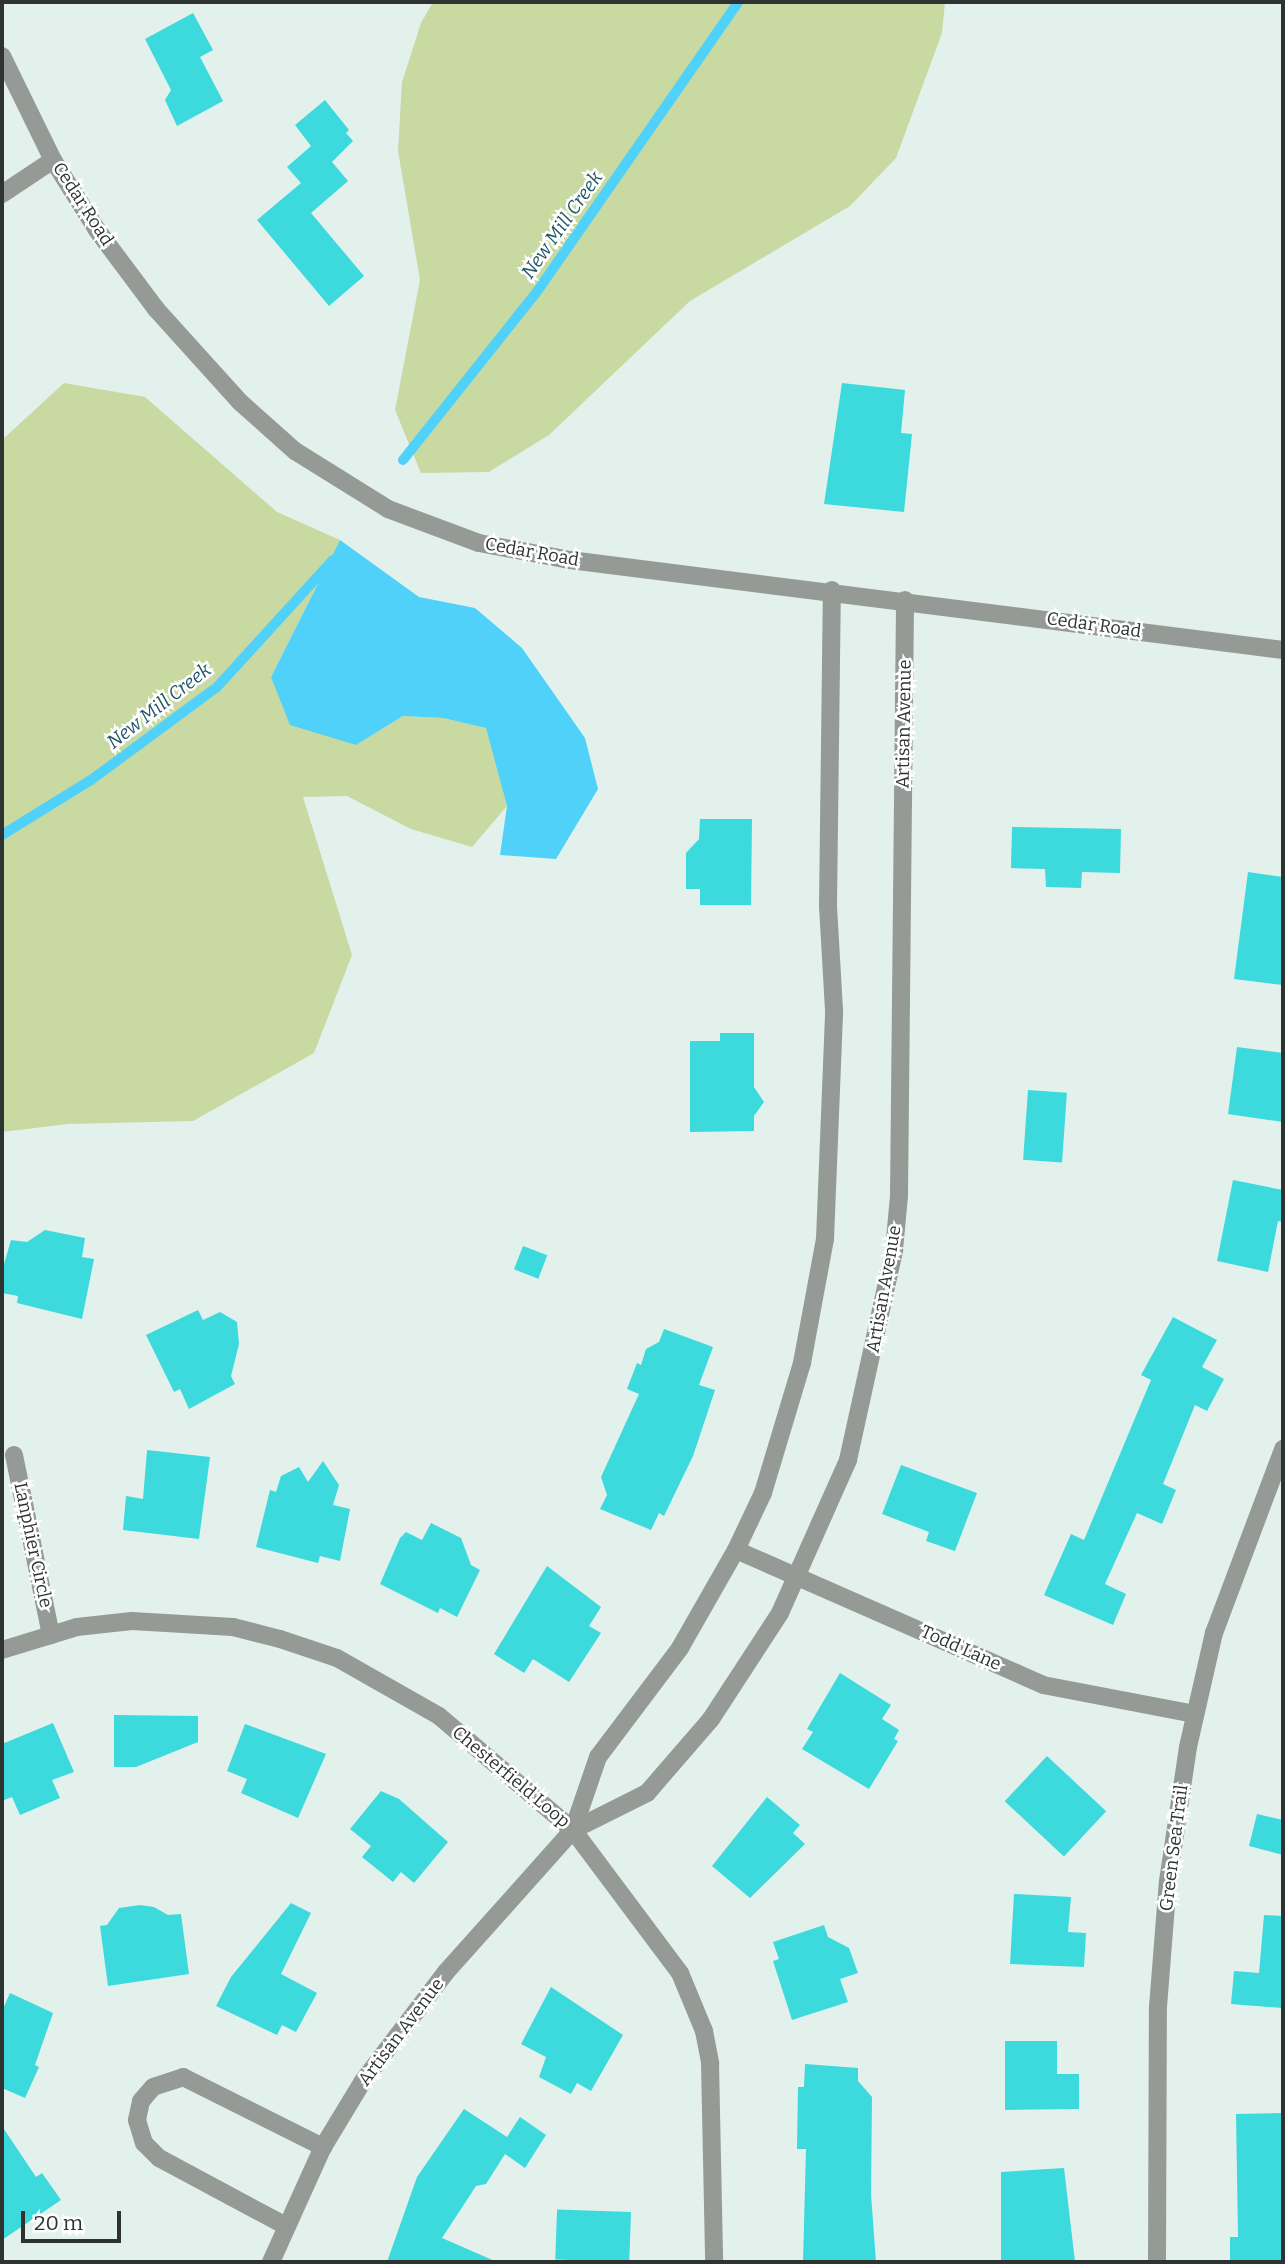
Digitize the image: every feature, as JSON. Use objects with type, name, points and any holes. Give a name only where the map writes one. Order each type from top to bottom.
[{"type":"street","name":"Cedar Road","points":[[2,56],[53,160],[97,230],[204,365],[295,451],[341,484],[388,509],[479,544],[570,560],[832,590],[1283,650]]},
{"type":"street","points":[[2,194],[53,160]]},
{"type":"street","name":"Artisan Avenue","points":[[573,1830],[598,1757],[680,1648],[736,1550],[763,1493],[785,1426],[825,1239],[834,1010],[828,907],[832,590]]},
{"type":"street","name":"Artisan Avenue","points":[[271,2262],[323,2147],[363,2081],[446,1972],[573,1830],[647,1793],[733,1689],[797,1577],[848,1460],[894,1250],[902,1013],[905,600]]},
{"type":"street","name":"Green Sea Trail","points":[[1157,2262],[1158,2007],[1168,1881],[1195,1714],[1214,1633],[1283,1450]]},
{"type":"street","name":"Lanphier Circle","points":[[14,1455],[51,1635]]},
{"type":"street","name":"Todd Lane","points":[[736,1550],[1043,1685],[1195,1714]]},
{"type":"street","name":"Chesterfield Loop","points":[[2,1650],[51,1635],[132,1621],[177,1621],[233,1627],[337,1658],[439,1716],[573,1830],[680,1973],[704,2031],[710,2063],[714,2262]]},
{"type":"street","points":[[286,2226],[159,2158],[144,2143],[138,2120],[141,2101],[153,2087],[183,2077],[323,2147]]},
{"type":"green space","points":[[433,2],[945,2],[942,33],[896,158],[850,206],[690,301],[549,435],[489,472],[421,473],[395,410],[420,280],[398,151],[402,82],[421,23]]},
{"type":"green space","points":[[64,383],[145,397],[277,512],[340,540],[271,677],[356,745],[403,716],[443,718],[487,728],[507,806],[472,847],[411,829],[347,796],[303,797],[352,955],[314,1053],[193,1121],[68,1124],[2,1132],[2,440]]},
{"type":"water","points":[[340,540],[419,597],[475,608],[522,648],[585,738],[598,789],[556,859],[500,855],[507,806],[486,728],[443,718],[403,716],[356,745],[290,725],[271,677]]},
{"type":"building","points":[[193,13],[213,50],[200,57],[223,101],[177,126],[165,100],[171,90],[145,39]]},
{"type":"building","points":[[325,100],[349,130],[346,133],[353,141],[332,162],[348,181],[311,213],[364,276],[329,306],[257,220],[301,183],[287,167],[311,146],[295,125]]},
{"type":"building","points":[[842,383],[905,390],[901,433],[912,434],[904,512],[824,504]]},
{"type":"building","points":[[700,819],[752,819],[751,905],[700,905],[700,889],[686,889],[686,853],[699,839]]},
{"type":"building","points":[[1012,827],[1121,829],[1120,873],[1082,872],[1081,888],[1046,887],[1045,869],[1011,868]]},
{"type":"building","points":[[1248,872],[1283,877],[1283,985],[1234,979]]},
{"type":"building","points":[[720,1033],[754,1033],[754,1087],[764,1102],[754,1116],[754,1131],[690,1132],[690,1041],[720,1041]]},
{"type":"building","points":[[1237,1047],[1283,1053],[1283,1122],[1228,1114]]},
{"type":"building","points":[[1028,1090],[1067,1093],[1062,1163],[1023,1160]]},
{"type":"building","points":[[1233,1180],[1283,1190],[1283,1222],[1278,1221],[1268,1272],[1217,1261]]},
{"type":"building","points":[[45,1230],[85,1238],[82,1257],[94,1259],[82,1319],[17,1303],[18,1296],[2,1293],[2,1271],[11,1240],[27,1242]]},
{"type":"building","points":[[523,1246],[547,1255],[538,1279],[514,1269]]},
{"type":"building","points":[[198,1310],[203,1320],[220,1312],[237,1322],[239,1344],[231,1376],[235,1384],[189,1409],[180,1389],[174,1392],[146,1335]]},
{"type":"building","points":[[1173,1317],[1217,1340],[1202,1367],[1224,1379],[1207,1411],[1195,1405],[1163,1484],[1176,1490],[1162,1524],[1137,1513],[1105,1584],[1126,1594],[1113,1625],[1044,1595],[1071,1534],[1084,1540],[1151,1380],[1141,1375]]},
{"type":"building","points":[[664,1329],[713,1347],[699,1385],[715,1390],[693,1456],[664,1516],[659,1513],[651,1530],[600,1509],[607,1495],[601,1477],[639,1394],[627,1389],[637,1363],[641,1365],[646,1349],[659,1342]]},
{"type":"building","points":[[147,1450],[210,1457],[199,1539],[123,1530],[126,1496],[143,1499]]},
{"type":"building","points":[[323,1461],[339,1485],[333,1505],[350,1509],[340,1561],[320,1556],[318,1563],[256,1547],[270,1490],[276,1492],[281,1476],[299,1467],[308,1482]]},
{"type":"building","points":[[901,1465],[977,1493],[955,1551],[926,1541],[929,1532],[882,1514]]},
{"type":"building","points":[[431,1523],[461,1538],[471,1565],[480,1570],[457,1617],[440,1608],[438,1613],[380,1584],[400,1538],[406,1532],[422,1540]]},
{"type":"building","points":[[547,1566],[601,1607],[589,1626],[601,1633],[569,1682],[533,1659],[524,1673],[494,1654]]},
{"type":"building","points":[[840,1673],[891,1705],[882,1719],[899,1730],[894,1739],[898,1741],[869,1789],[802,1749],[813,1732],[807,1729]]},
{"type":"building","points":[[114,1715],[198,1716],[198,1742],[136,1767],[114,1767]]},
{"type":"building","points":[[53,1723],[74,1772],[52,1780],[60,1798],[20,1815],[12,1797],[2,1801],[2,1744]]},
{"type":"building","points":[[245,1724],[326,1754],[298,1818],[241,1793],[247,1779],[227,1771]]},
{"type":"building","points":[[1047,1756],[1106,1811],[1064,1857],[1005,1801]]},
{"type":"building","points":[[381,1791],[399,1799],[448,1842],[414,1883],[401,1872],[393,1882],[362,1857],[371,1846],[350,1829]]},
{"type":"building","points":[[767,1797],[800,1825],[793,1833],[805,1844],[750,1898],[712,1866]]},
{"type":"building","points":[[1257,1814],[1283,1820],[1283,1855],[1249,1846]]},
{"type":"building","points":[[1014,1894],[1071,1897],[1068,1932],[1086,1933],[1084,1967],[1010,1964]]},
{"type":"building","points":[[291,1903],[311,1913],[281,1974],[317,1993],[296,2032],[282,2025],[277,2035],[216,2006],[231,1977]]},
{"type":"building","points":[[140,1905],[154,1907],[168,1915],[181,1914],[189,1974],[108,1986],[100,1926],[107,1925],[119,1908]]},
{"type":"building","points":[[1264,1915],[1283,1916],[1283,2008],[1231,2004],[1234,1971],[1259,1973]]},
{"type":"building","points":[[824,1925],[828,1937],[849,1948],[858,1973],[840,1979],[848,2002],[792,2020],[773,1961],[779,1959],[773,1942]]},
{"type":"building","points":[[551,1987],[623,2035],[591,2091],[577,2083],[571,2094],[539,2077],[546,2057],[521,2044]]},
{"type":"building","points":[[10,1993],[53,2013],[35,2065],[39,2067],[25,2098],[2,2088],[2,2011]]},
{"type":"building","points":[[1005,2041],[1057,2041],[1057,2074],[1079,2074],[1079,2109],[1005,2110]]},
{"type":"building","points":[[805,2064],[858,2068],[858,2081],[872,2097],[871,2194],[876,2262],[803,2262],[806,2149],[797,2149],[798,2087],[804,2087]]},
{"type":"building","points":[[464,2109],[507,2137],[520,2117],[546,2135],[525,2168],[505,2154],[486,2184],[476,2186],[442,2238],[497,2262],[387,2262],[417,2177]]},
{"type":"building","points":[[1283,2113],[1283,2262],[1230,2262],[1230,2237],[1238,2237],[1236,2114]]},
{"type":"building","points":[[2,2126],[36,2177],[42,2173],[61,2200],[2,2240]]},
{"type":"building","points":[[1064,2168],[1075,2262],[1001,2262],[1001,2172]]},
{"type":"building","points":[[557,2209],[631,2212],[629,2262],[555,2259]]},
{"type":"waterway","name":"New Mill Creek","points":[[403,460],[536,293],[738,2]]},
{"type":"waterway","name":"New Mill Creek","points":[[2,835],[91,780],[217,687],[333,560]]}]
